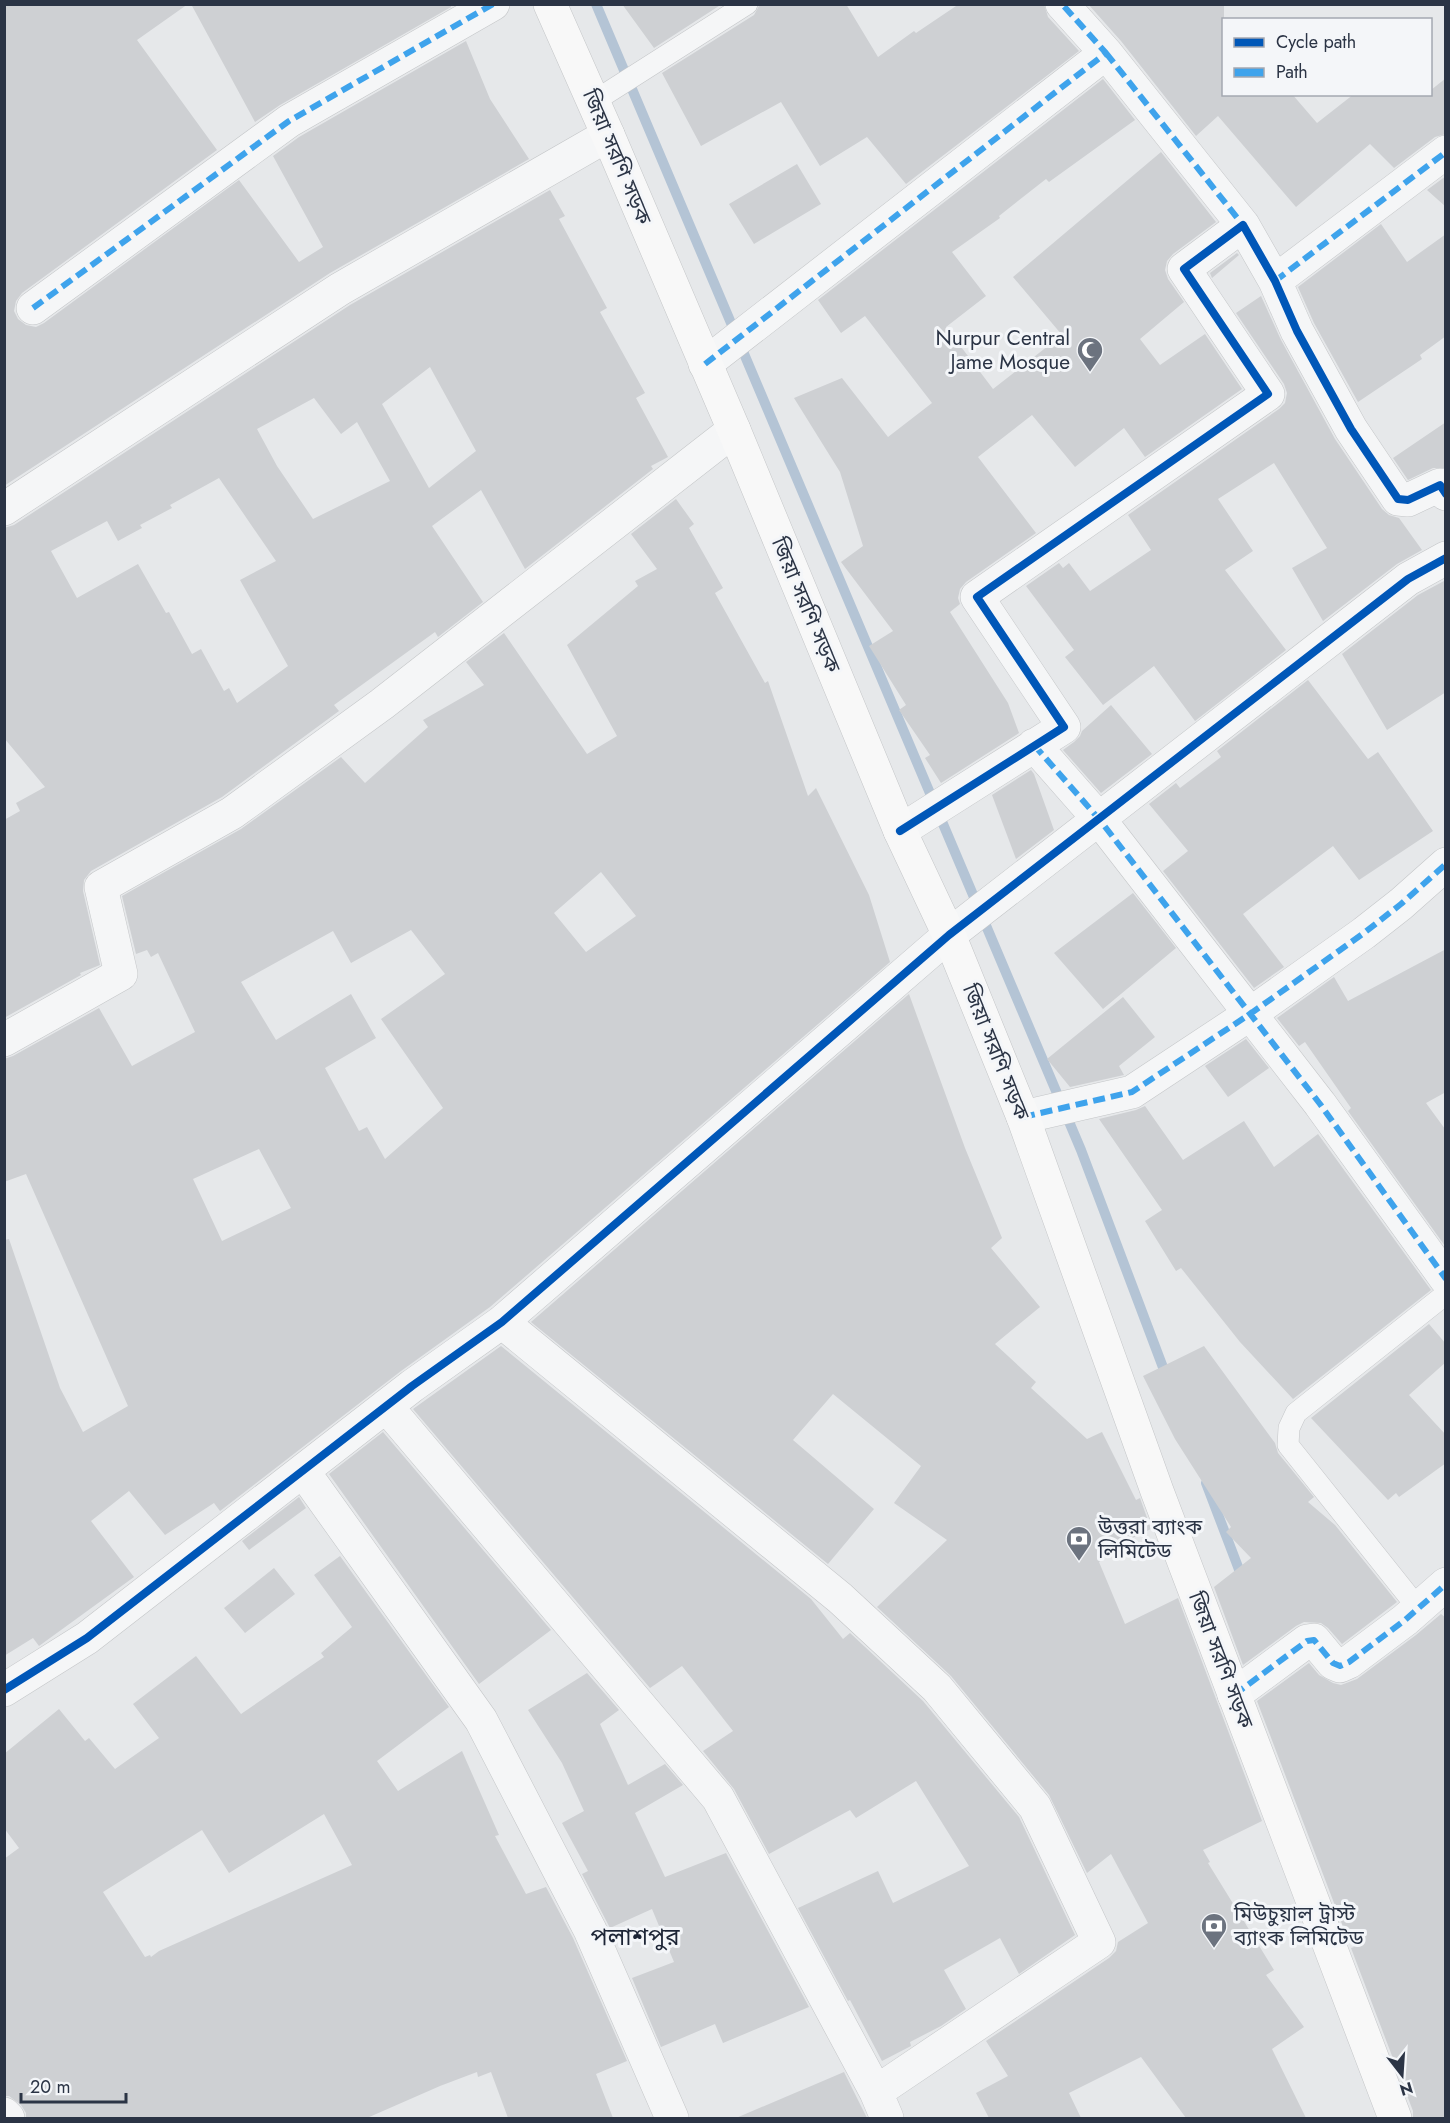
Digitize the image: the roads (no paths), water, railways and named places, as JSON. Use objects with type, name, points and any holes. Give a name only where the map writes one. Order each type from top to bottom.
[{"type":"main road","name":"জিয়া সরণি সড়ক","points":[[550,4],[734,430],[900,831],[949,935],[1023,1117],[1157,1491],[1395,2118]]},
{"type":"street","points":[[33,308],[290,121],[493,4]]},
{"type":"street","points":[[1062,4],[1106,53],[1243,225],[1275,281],[1297,331],[1351,429],[1398,499],[1408,500],[1440,485],[1446,494]]},
{"type":"street","points":[[705,364],[1106,53]]},
{"type":"street","points":[[4,509],[340,289],[608,135]]},
{"type":"street","points":[[1275,281],[1446,152]]},
{"type":"street","points":[[900,831],[1064,727],[977,597],[1268,394],[1184,270],[1243,225]]},
{"type":"street","points":[[4,1040],[121,974],[101,887],[232,813],[382,704],[734,430]]},
{"type":"street","points":[[4,1690],[87,1638],[386,1406],[502,1322],[949,935],[1408,579],[1446,558]]},
{"type":"street","points":[[1034,745],[1099,819],[1320,1104],[1446,1280]]},
{"type":"street","points":[[1023,1117],[1132,1092],[1250,1014],[1364,933],[1446,864]]},
{"type":"street","points":[[386,1406],[718,1798],[882,2105],[1099,1942],[1035,1807],[937,1688],[840,1598],[502,1322]]},
{"type":"street","points":[[303,1471],[481,1720],[590,1930],[672,2118]]},
{"type":"street","points":[[1234,1695],[1307,1641],[1314,1640],[1333,1663],[1340,1666],[1358,1655],[1446,1584]]},
{"type":"street","points":[[4,2114],[8,2118]]},
{"type":"lane","points":[[593,102],[747,4]]},
{"type":"lane","points":[[1418,1608],[1288,1445],[1289,1428],[1296,1413],[1446,1294]]},
{"type":"waterway","points":[[596,4],[1081,1150],[1167,1378]]},
{"type":"waterway","points":[[1206,1483],[1243,1580]]},
{"type":"place","name":"Nurpur Central Jame Mosque","points":[[1090,373]]},
{"type":"place","name":"উত্তরা ব্যাংক লিমিটেড","points":[[1079,1562]]},
{"type":"place","name":"মিউচুয়াল ট্রাস্ট ব্যাংক লিমিটেড","points":[[1214,1949]]},
{"type":"district","name":"পলাশপুর","points":[[635,1937]]}]
